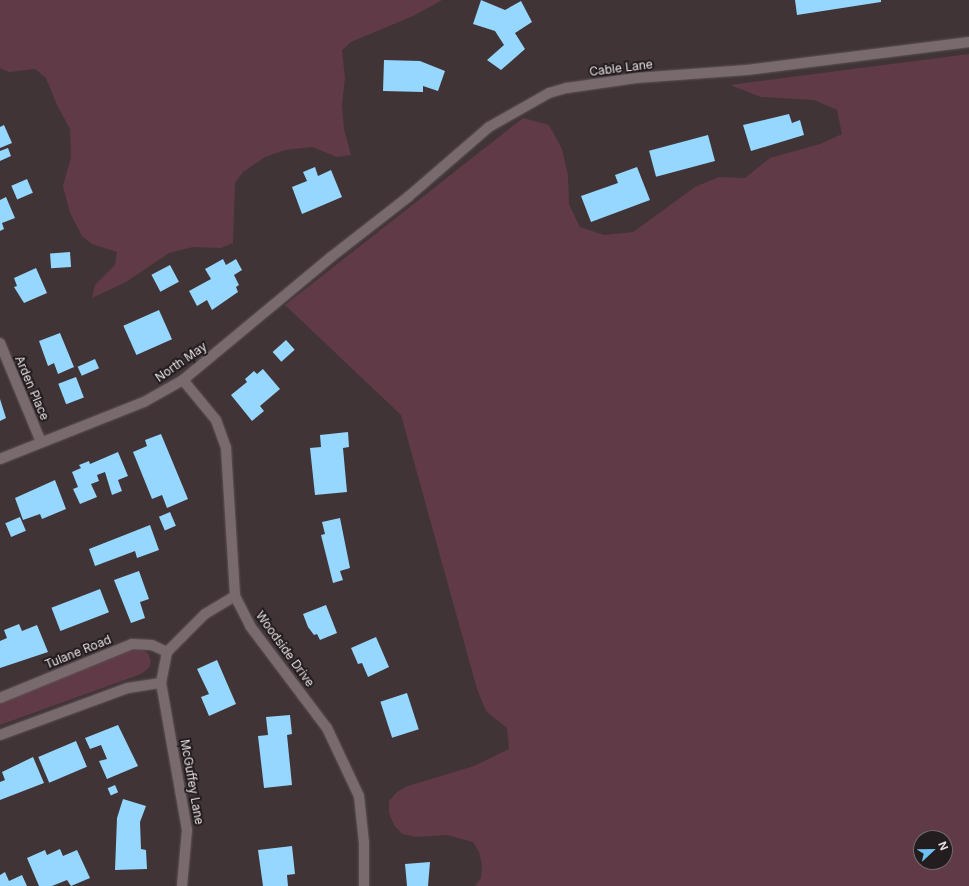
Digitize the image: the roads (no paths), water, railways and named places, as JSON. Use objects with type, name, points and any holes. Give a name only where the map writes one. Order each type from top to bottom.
[{"type":"street","name":"Cable Lane","points":[[331,257],[408,197],[489,127],[549,93],[568,88],[636,78],[747,70],[969,42]]},
{"type":"street","name":"North May","points":[[0,459],[144,402],[183,380],[331,257]]},
{"type":"street","name":"Arden Place","points":[[0,343],[41,442]]},
{"type":"street","name":"Woodside Drive","points":[[183,380],[216,420],[226,448],[235,596],[250,626],[280,668],[312,706],[327,728],[359,796],[364,843],[364,886]]},
{"type":"street","points":[[0,735],[128,688],[161,683],[167,652],[205,614],[235,596]]},
{"type":"street","name":"Tulane Road","points":[[0,698],[132,644],[152,645],[167,652]]},
{"type":"street","name":"McGuffey Lane","points":[[161,683],[187,830],[182,886]]}]
